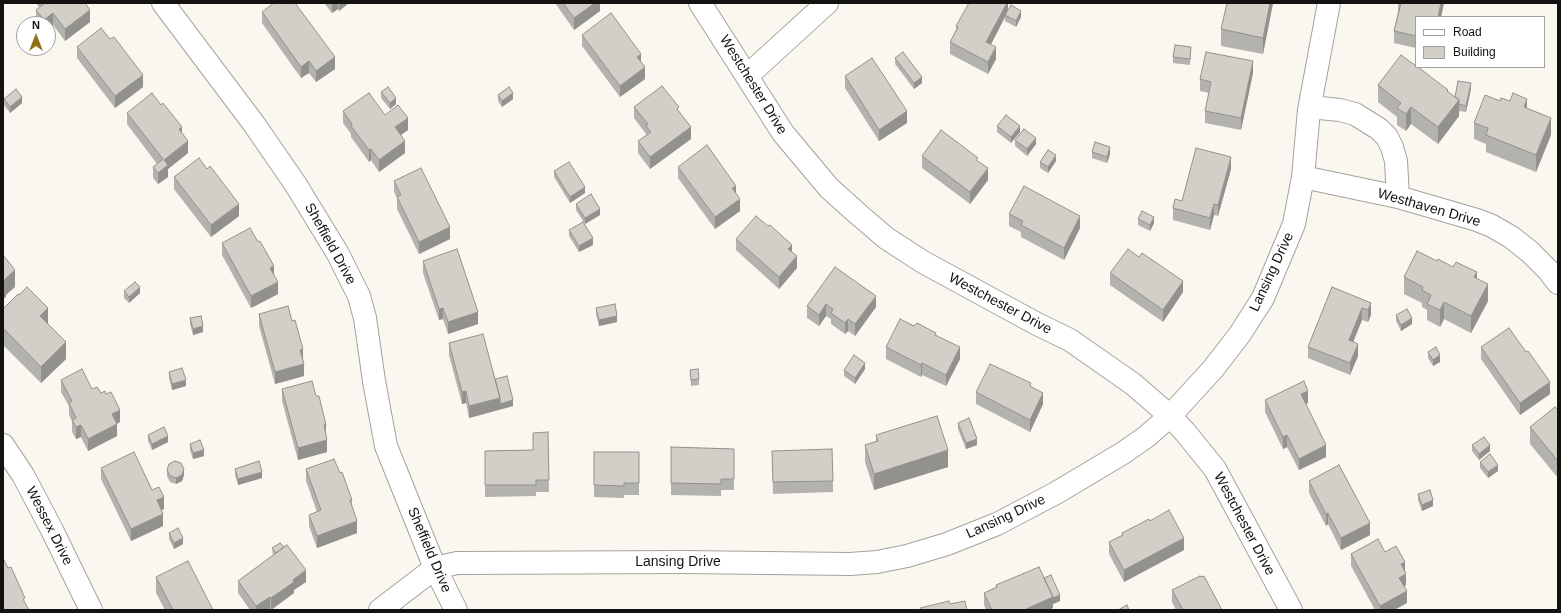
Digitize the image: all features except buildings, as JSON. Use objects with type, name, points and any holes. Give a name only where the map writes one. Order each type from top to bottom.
[{"type":"street","name":"Westchester Drive","points":[[700,3],[783,133],[829,188],[886,238],[949,277],[1070,340],[1133,384],[1170,416],[1215,469],[1291,610]]},
{"type":"street","points":[[747,76],[827,3]]},
{"type":"street","name":"Lansing Drive","points":[[380,610],[435,568],[457,563],[683,562],[850,564],[877,562],[907,556],[947,544],[997,524],[1056,493],[1123,453],[1146,437],[1170,416],[1213,370],[1240,334],[1263,298],[1294,224],[1303,177],[1310,106],[1329,3]]},
{"type":"street","name":"Sheffield Drive","points":[[172,6],[296,185],[338,254],[359,296],[365,318],[376,394],[386,446],[435,568],[456,610]]},
{"type":"street","points":[[1310,106],[1340,110],[1355,114],[1379,129],[1387,137],[1396,161],[1398,198]]},
{"type":"street","name":"Westhaven Drive","points":[[1303,177],[1398,198],[1470,218],[1492,226],[1511,237],[1530,252],[1548,270],[1558,283]]},
{"type":"street","name":"Wessex Drive","points":[[3,445],[23,475],[91,610]]}]
